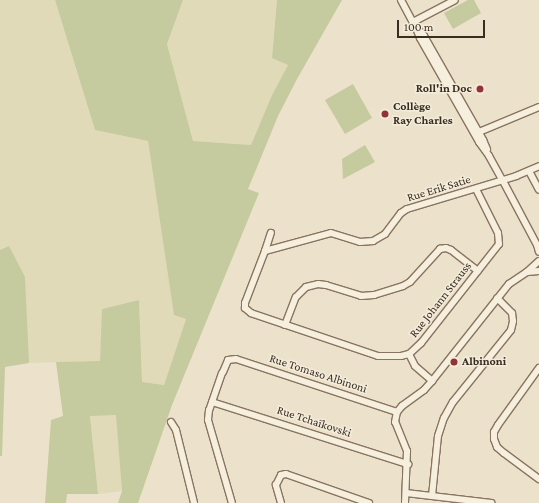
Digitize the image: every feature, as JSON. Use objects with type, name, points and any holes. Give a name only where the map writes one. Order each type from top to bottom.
[{"type":"street","points":[[401,0],[415,25],[420,38],[479,142],[503,180],[538,248]]},
{"type":"street","points":[[415,25],[455,0]]},
{"type":"street","points":[[415,25],[424,36],[479,132],[489,156]]},
{"type":"street","points":[[479,132],[539,107]]},
{"type":"street","name":"Rue Erik Satie","points":[[265,251],[331,233],[360,242],[373,241],[385,234],[401,213],[408,209],[476,189],[529,171],[539,166]]},
{"type":"street","points":[[529,171],[539,190]]},
{"type":"street","name":"Rue Johann Strauss","points":[[265,251],[245,302],[245,308],[251,313],[378,356],[401,356],[409,354],[421,344],[496,249],[500,238],[476,189]]},
{"type":"street","points":[[265,251],[271,233]]},
{"type":"street","points":[[286,325],[296,297],[306,287],[326,284],[361,296],[374,295],[403,286],[410,282],[440,249],[446,248],[451,250],[478,271]]},
{"type":"street","points":[[405,503],[408,464],[407,452],[395,422],[397,412],[402,406],[424,390],[432,381],[508,284],[539,263]]},
{"type":"street","points":[[527,272],[539,271]]},
{"type":"street","points":[[432,496],[438,436],[444,418],[453,402],[511,330],[513,321],[512,313],[497,298]]},
{"type":"street","points":[[409,354],[415,366],[432,381]]},
{"type":"street","name":"Rue Tomaso Albinoni","points":[[212,402],[225,364],[231,359],[397,412]]},
{"type":"street","points":[[539,368],[498,425],[494,432],[494,439],[497,447],[539,478]]},
{"type":"street","points":[[212,402],[208,420],[232,503]]},
{"type":"street","name":"Rue Tchaïkovski","points":[[212,402],[408,464]]},
{"type":"street","points":[[171,422],[176,430],[194,503]]},
{"type":"street","points":[[281,503],[276,485],[281,474],[286,474],[369,503]]},
{"type":"street","points":[[406,494],[491,503]]},
{"type":"shaded area","points":[[0,0],[55,0],[95,130],[148,141],[174,314],[186,319],[164,385],[142,382],[139,300],[103,309],[100,361],[27,363],[9,246],[0,250]]},
{"type":"shaded area","points":[[183,0],[277,0],[272,58],[288,65],[272,95],[251,145],[193,141],[167,44]]},
{"type":"shaded area","points":[[90,415],[117,415],[122,491],[98,494]]},
{"type":"green space","points":[[55,0],[183,0],[167,44],[193,141],[251,145],[272,95],[288,65],[272,58],[277,0],[342,0],[297,79],[278,116],[248,189],[259,193],[172,405],[138,503],[118,503],[122,491],[116,415],[90,416],[98,494],[67,494],[66,503],[45,503],[51,420],[63,416],[56,362],[100,361],[102,309],[139,300],[142,382],[164,385],[186,319],[174,315],[148,141],[95,130]]},
{"type":"green space","points":[[468,0],[474,0],[481,13],[453,29],[444,13]]},
{"type":"green space","points":[[353,84],[372,118],[345,134],[325,100]]},
{"type":"green space","points":[[365,145],[375,162],[343,179],[342,159]]},
{"type":"green space","points":[[9,246],[25,277],[29,363],[5,367],[2,456],[0,456],[0,250]]},
{"type":"place","name":"Roll'in Doc","points":[[480,89]]},
{"type":"place","name":"Collège Ray Charles","points":[[385,114]]},
{"type":"place","name":"Albinoni","points":[[454,362]]}]
